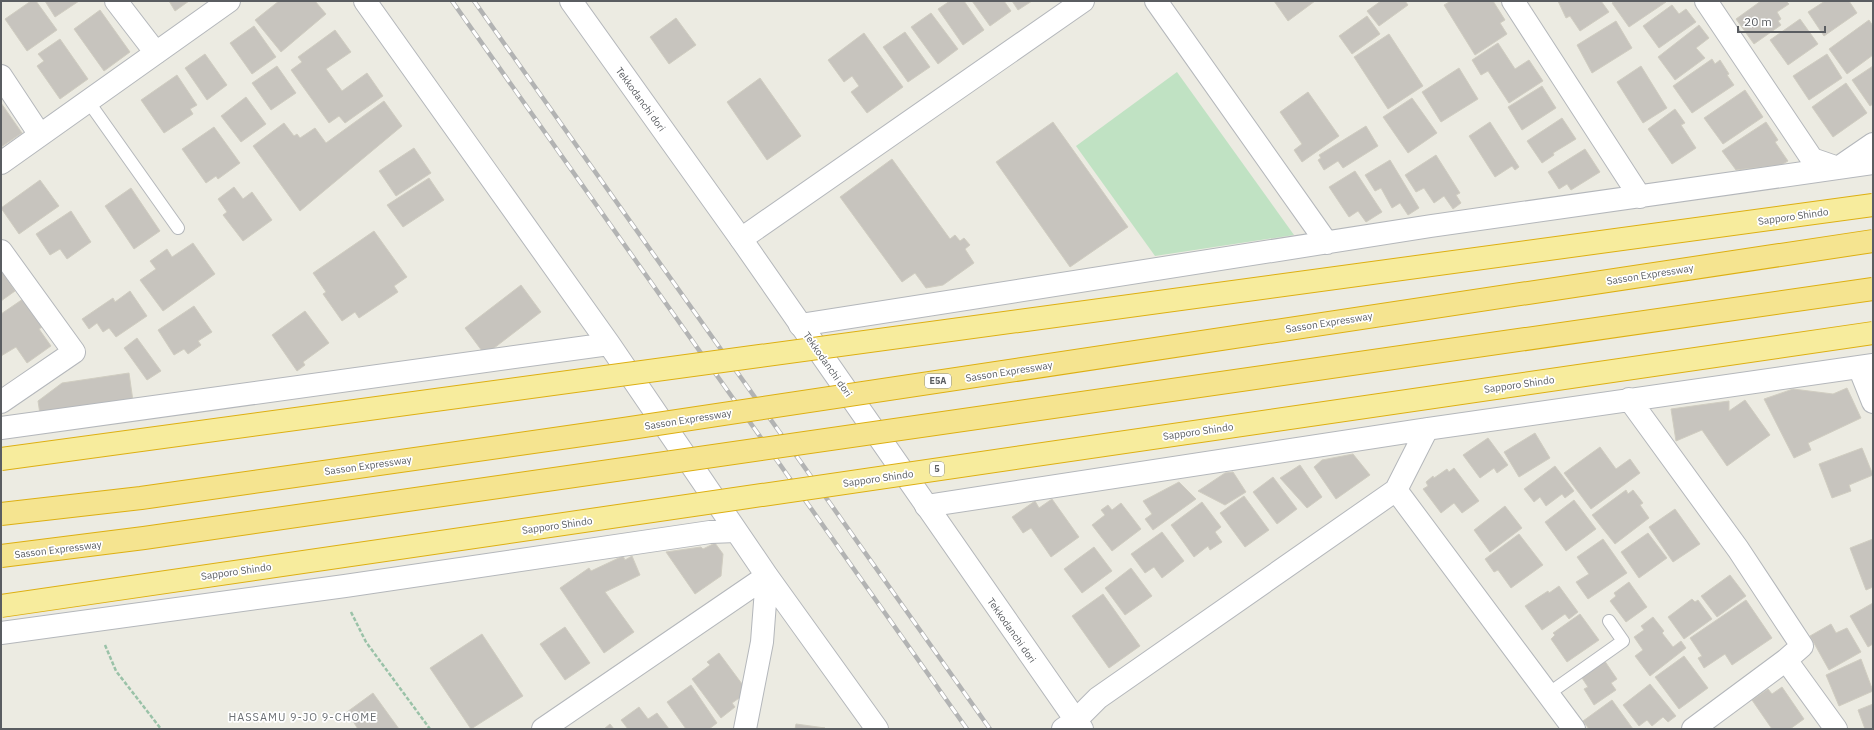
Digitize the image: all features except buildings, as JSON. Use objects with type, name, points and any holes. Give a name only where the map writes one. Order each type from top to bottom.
[{"type":"highway","name":"Sapporo Shindo","points":[[1,459],[1873,205]]},
{"type":"highway","name":"Sasson Expressway","points":[[1,514],[141,498],[632,427],[1873,241]]},
{"type":"highway","name":"Sasson Expressway","points":[[1,556],[144,538],[1873,289]]},
{"type":"highway","name":"Sapporo Shindo","points":[[1,606],[1873,333]]},
{"type":"street","points":[[116,1],[156,53]]},
{"type":"street","points":[[1,163],[229,1]]},
{"type":"street","points":[[365,1],[610,344],[767,576],[877,729]]},
{"type":"street","name":"Tekkodanchi dori","points":[[571,1],[800,324],[926,506],[1074,726]]},
{"type":"street","points":[[741,239],[1083,1]]},
{"type":"street","points":[[1156,1],[1327,243]]},
{"type":"street","points":[[1513,1],[1640,196]]},
{"type":"street","points":[[1706,1],[1812,159],[1838,168]]},
{"type":"street","points":[[1,76],[40,135]]},
{"type":"street","points":[[1838,168],[1873,144]]},
{"type":"street","points":[[800,324],[1640,196],[1873,163]]},
{"type":"street","points":[[1,252],[74,352],[1,402]]},
{"type":"street","points":[[1,428],[610,344]]},
{"type":"street","points":[[926,506],[1427,429],[1866,366],[1873,402]]},
{"type":"street","points":[[1629,399],[1738,550],[1802,646],[1786,660],[1693,729]]},
{"type":"street","points":[[1074,726],[1098,698],[1396,490],[1427,429]]},
{"type":"street","points":[[1396,490],[1574,729]]},
{"type":"street","points":[[1,633],[94,619],[339,587],[703,533],[736,531]]},
{"type":"street","points":[[543,729],[767,576]]},
{"type":"street","points":[[745,729],[762,642],[767,576]]},
{"type":"street","points":[[1786,660],[1836,729]]},
{"type":"lane","points":[[88,101],[178,228]]},
{"type":"lane","points":[[1548,694],[1623,641],[1609,621]]},
{"type":"path","points":[[339,587],[366,642],[430,729]]},
{"type":"path","points":[[94,619],[116,671],[161,729]]},
{"type":"green space","points":[[1177,72],[1294,235],[1155,256],[1076,146]]},
{"type":"railway","points":[[452,1],[967,729]]},
{"type":"railway","points":[[474,1],[990,729]]},
{"type":"district","name":"HASSAMU 9-JO 9-CHOME","points":[[303,717]]}]
